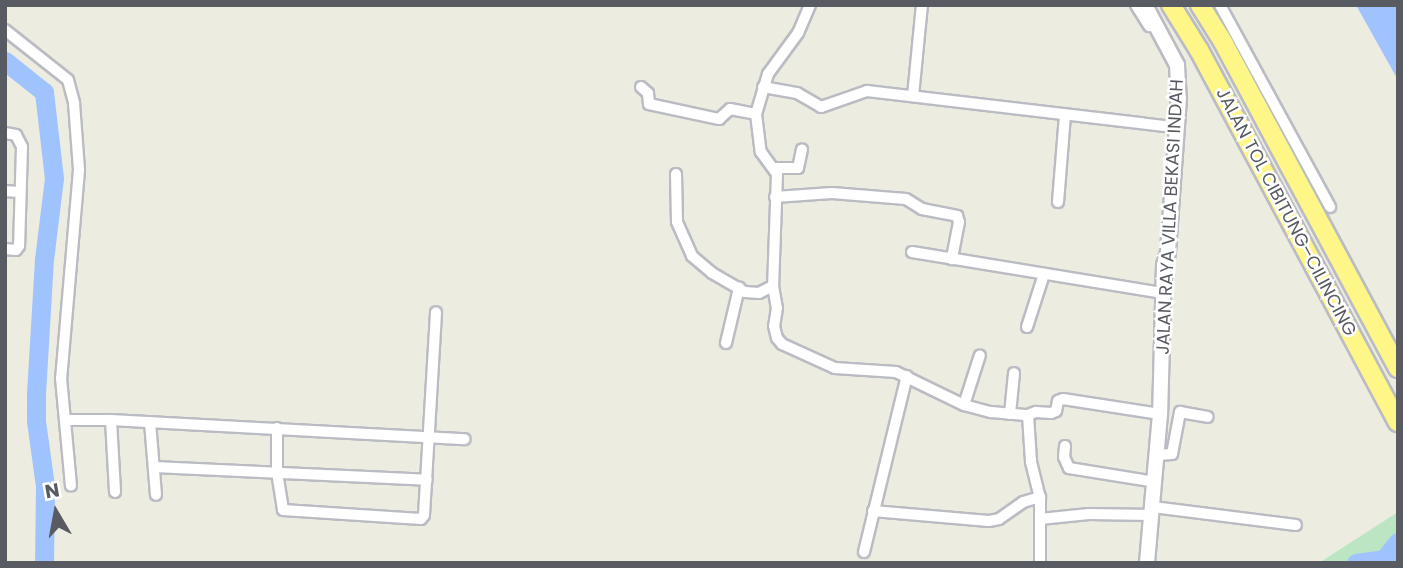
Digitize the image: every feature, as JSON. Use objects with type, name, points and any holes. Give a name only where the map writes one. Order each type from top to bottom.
[{"type":"highway","name":"JALAN TOL CIBITUNG–CILINCING","points":[[1171,5],[1199,50],[1398,422]]},
{"type":"highway","name":"JALAN TOL CIBITUNG–CILINCING","points":[[1200,5],[1236,66],[1398,368]]},
{"type":"main road","name":"JALAN RAYA VILLA BEKASI INDAH","points":[[1145,5],[1177,65],[1179,98],[1168,253],[1164,265],[1162,293],[1160,414],[1147,563]]},
{"type":"street","points":[[810,5],[799,33],[775,63],[763,87],[756,114],[761,152],[775,168],[778,186],[775,197],[773,286],[778,308],[774,332],[782,344],[835,368],[882,369],[907,376],[964,405],[1010,414],[1054,412],[1060,399],[1160,414]]},
{"type":"street","points":[[913,96],[922,5]]},
{"type":"street","points":[[1136,5],[1177,65]]},
{"type":"street","points":[[1220,5],[1330,207]]},
{"type":"street","points":[[5,30],[68,80],[74,103],[79,170],[61,378],[71,486]]},
{"type":"street","points":[[641,87],[648,93],[649,104],[719,119],[730,109],[756,114]]},
{"type":"street","points":[[763,87],[797,93],[821,107],[867,91],[1175,128]]},
{"type":"street","points":[[1058,202],[1065,115]]},
{"type":"street","points":[[5,133],[16,135],[22,147],[19,246],[16,250],[5,249]]},
{"type":"street","points":[[775,168],[798,167],[802,149]]},
{"type":"street","points":[[676,174],[677,222],[684,244],[704,267],[750,294],[773,286]]},
{"type":"street","points":[[5,191],[19,192]]},
{"type":"street","points":[[775,197],[832,193],[906,199],[922,209],[957,216],[959,222],[952,259]]},
{"type":"street","points":[[912,252],[1162,293]]},
{"type":"street","points":[[1027,327],[1044,274]]},
{"type":"street","points":[[726,343],[739,288]]},
{"type":"street","points":[[276,428],[277,472],[283,510],[421,519],[424,514],[436,312]]},
{"type":"street","points":[[964,405],[981,355]]},
{"type":"street","points":[[1010,414],[1014,373]]},
{"type":"street","points":[[864,552],[907,376]]},
{"type":"street","points":[[1157,455],[1172,454],[1180,412],[1208,417]]},
{"type":"street","points":[[1028,415],[1031,462],[1040,498],[1040,563]]},
{"type":"street","points":[[65,420],[111,420],[464,439]]},
{"type":"street","points":[[111,420],[115,492]]},
{"type":"street","points":[[150,422],[156,495]]},
{"type":"street","points":[[1066,446],[1064,457],[1069,468],[1155,482]]},
{"type":"street","points":[[154,467],[426,480]]},
{"type":"street","points":[[873,511],[989,521],[999,519],[1018,505],[1040,498]]},
{"type":"street","points":[[1040,519],[1153,511],[1296,525]]},
{"type":"green space","points":[[1398,512],[1398,563],[1320,563],[1325,559]]},
{"type":"water","points":[[1356,5],[1398,5],[1398,80]]},
{"type":"waterway","points":[[5,61],[44,92],[54,178],[44,259],[36,395],[36,421],[45,486],[44,563]]},
{"type":"waterway","points":[[1356,563],[1384,559],[1398,542]]}]
